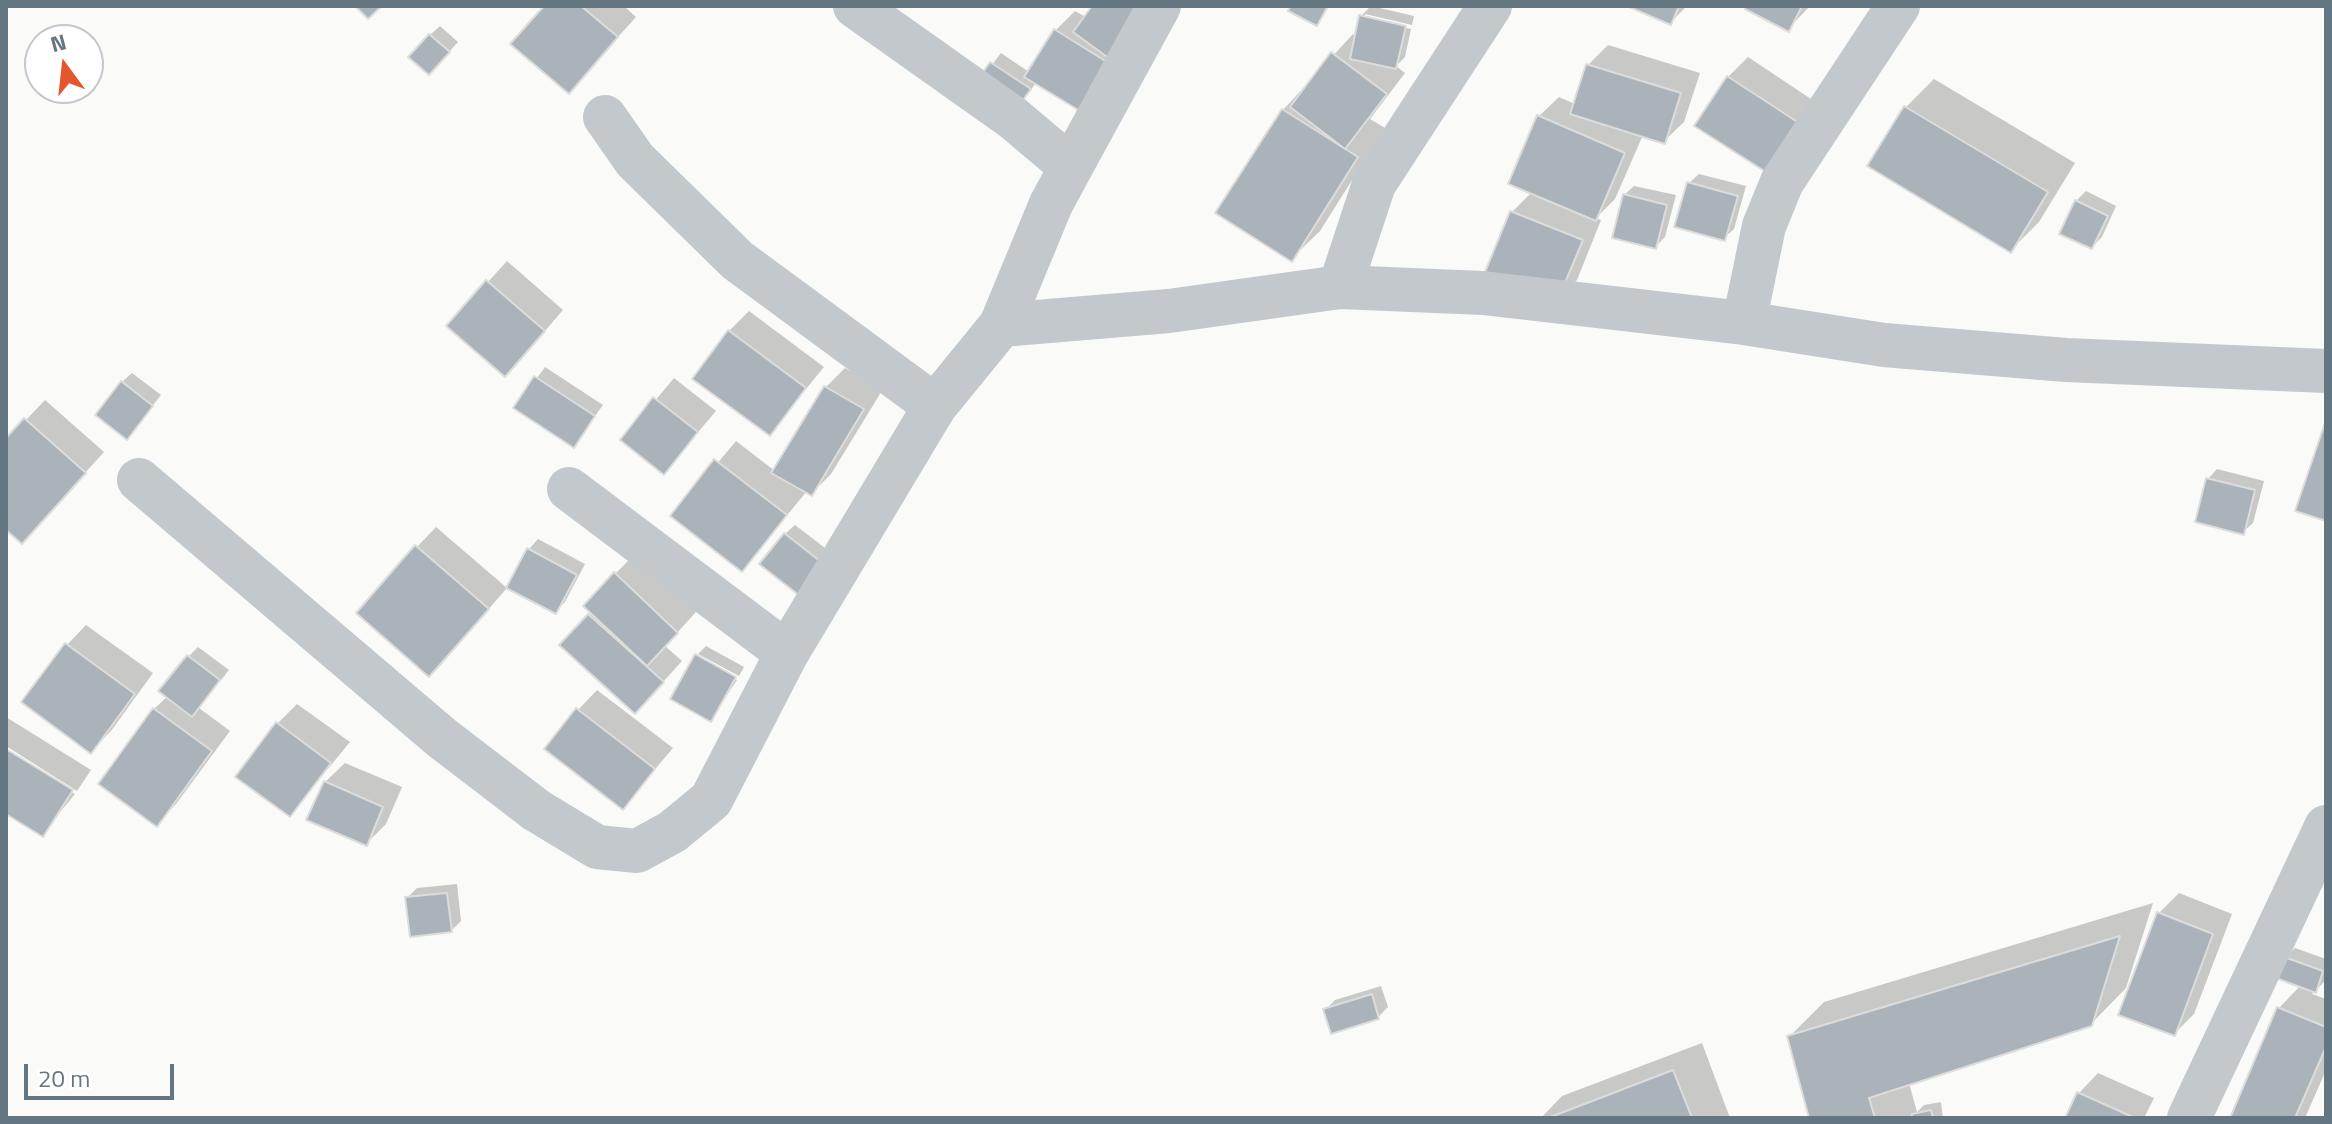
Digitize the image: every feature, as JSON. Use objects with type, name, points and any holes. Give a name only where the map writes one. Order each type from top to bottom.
[{"type":"street","points":[[855,6],[1013,118],[1071,167]]},
{"type":"street","points":[[139,480],[442,738],[536,810],[597,847],[637,851],[672,832],[711,800],[787,653],[935,406],[1001,325],[1051,204],[1159,6]]},
{"type":"street","points":[[1340,287],[1374,184],[1490,6]]},
{"type":"street","points":[[1744,323],[1764,226],[1782,182],[1898,6]]},
{"type":"street","points":[[605,117],[635,160],[737,260],[935,406]]},
{"type":"street","points":[[1001,325],[1169,311],[1340,287],[1483,293],[1744,323],[1884,345],[2066,360],[2326,371]]},
{"type":"street","points":[[569,489],[787,653]]},
{"type":"street","points":[[2189,1118],[2326,827]]},
{"type":"building","points":[[355,6],[382,6],[368,19]]},
{"type":"building","points":[[544,6],[581,6],[618,37],[569,94],[510,44]]},
{"type":"building","points":[[1092,6],[1131,6],[1143,15],[1110,59],[1073,32]]},
{"type":"building","points":[[1291,6],[1328,6],[1317,26],[1288,11]]},
{"type":"building","points":[[1627,6],[1679,6],[1671,25]]},
{"type":"building","points":[[1747,6],[1802,6],[1789,32],[1745,9]]},
{"type":"building","points":[[1359,15],[1406,26],[1396,69],[1350,59]]},
{"type":"building","points":[[1054,29],[1115,67],[1085,114],[1024,77]]},
{"type":"building","points":[[429,34],[450,52],[429,75],[408,57]]},
{"type":"building","points":[[1331,52],[1387,94],[1345,149],[1290,107]]},
{"type":"building","points":[[990,62],[1031,89],[1015,111],[975,84]]},
{"type":"building","points":[[1586,64],[1681,93],[1665,144],[1570,114]]},
{"type":"building","points":[[1727,76],[1799,123],[1766,172],[1694,126]]},
{"type":"building","points":[[1904,106],[2048,192],[2011,253],[1867,166]]},
{"type":"building","points":[[1282,109],[1358,157],[1292,262],[1215,213]]},
{"type":"building","points":[[1537,115],[1625,153],[1596,221],[1508,184]]},
{"type":"building","points":[[1687,182],[1738,196],[1725,241],[1674,227]]},
{"type":"building","points":[[1623,194],[1667,205],[1656,249],[1612,238]]},
{"type":"building","points":[[2075,200],[2108,216],[2092,249],[2059,234]]},
{"type":"building","points":[[1510,211],[1583,240],[1557,302],[1485,272]]},
{"type":"building","points":[[486,280],[545,331],[505,377],[446,326]]},
{"type":"building","points":[[728,330],[806,388],[770,436],[692,379]]},
{"type":"building","points":[[534,376],[595,416],[574,448],[513,408]]},
{"type":"building","points":[[121,381],[153,406],[127,440],[95,415]]},
{"type":"building","points":[[824,386],[864,409],[812,496],[771,473]]},
{"type":"building","points":[[653,397],[698,432],[664,475],[620,440]]},
{"type":"building","points":[[24,418],[86,473],[22,544],[6,530],[6,438]]},
{"type":"building","points":[[2326,420],[2326,521],[2295,511]]},
{"type":"building","points":[[714,459],[787,515],[742,572],[670,516]]},
{"type":"building","points":[[2206,478],[2255,490],[2244,535],[2195,522]]},
{"type":"building","points":[[784,533],[825,565],[800,596],[759,564]]},
{"type":"building","points":[[415,545],[489,609],[429,677],[356,613]]},
{"type":"building","points":[[527,548],[577,575],[556,614],[506,588]]},
{"type":"building","points":[[614,572],[678,633],[647,666],[583,606]]},
{"type":"building","points":[[588,614],[664,682],[635,714],[559,645]]},
{"type":"building","points":[[65,643],[135,694],[91,754],[21,702]]},
{"type":"building","points":[[695,654],[736,677],[711,722],[670,699]]},
{"type":"building","points":[[187,655],[220,680],[192,717],[158,691]]},
{"type":"building","points":[[153,708],[212,751],[157,827],[98,784]]},
{"type":"building","points":[[576,708],[655,769],[623,810],[544,749]]},
{"type":"building","points":[[276,722],[331,763],[290,817],[235,777]]},
{"type":"building","points":[[6,749],[73,790],[43,837],[6,814]]},
{"type":"building","points":[[324,781],[383,807],[367,846],[306,820]]},
{"type":"building","points":[[447,893],[452,932],[410,937],[405,897]]},
{"type":"building","points":[[2157,912],[2213,934],[2175,1036],[2118,1015]]},
{"type":"building","points":[[2120,936],[2092,1026],[1869,1098],[1875,1118],[1809,1118],[1787,1036]]},
{"type":"building","points":[[2284,957],[2323,971],[2316,993],[2276,978]]},
{"type":"building","points":[[1372,994],[1379,1019],[1331,1034],[1323,1009]]},
{"type":"building","points":[[2277,1007],[2326,1027],[2326,1047],[2295,1118],[2230,1118]]},
{"type":"building","points":[[1673,1070],[1692,1118],[1548,1118]]},
{"type":"building","points":[[2077,1092],[2135,1118],[2065,1118]]},
{"type":"building","points":[[1931,1110],[1933,1118],[1912,1118],[1912,1114]]}]
